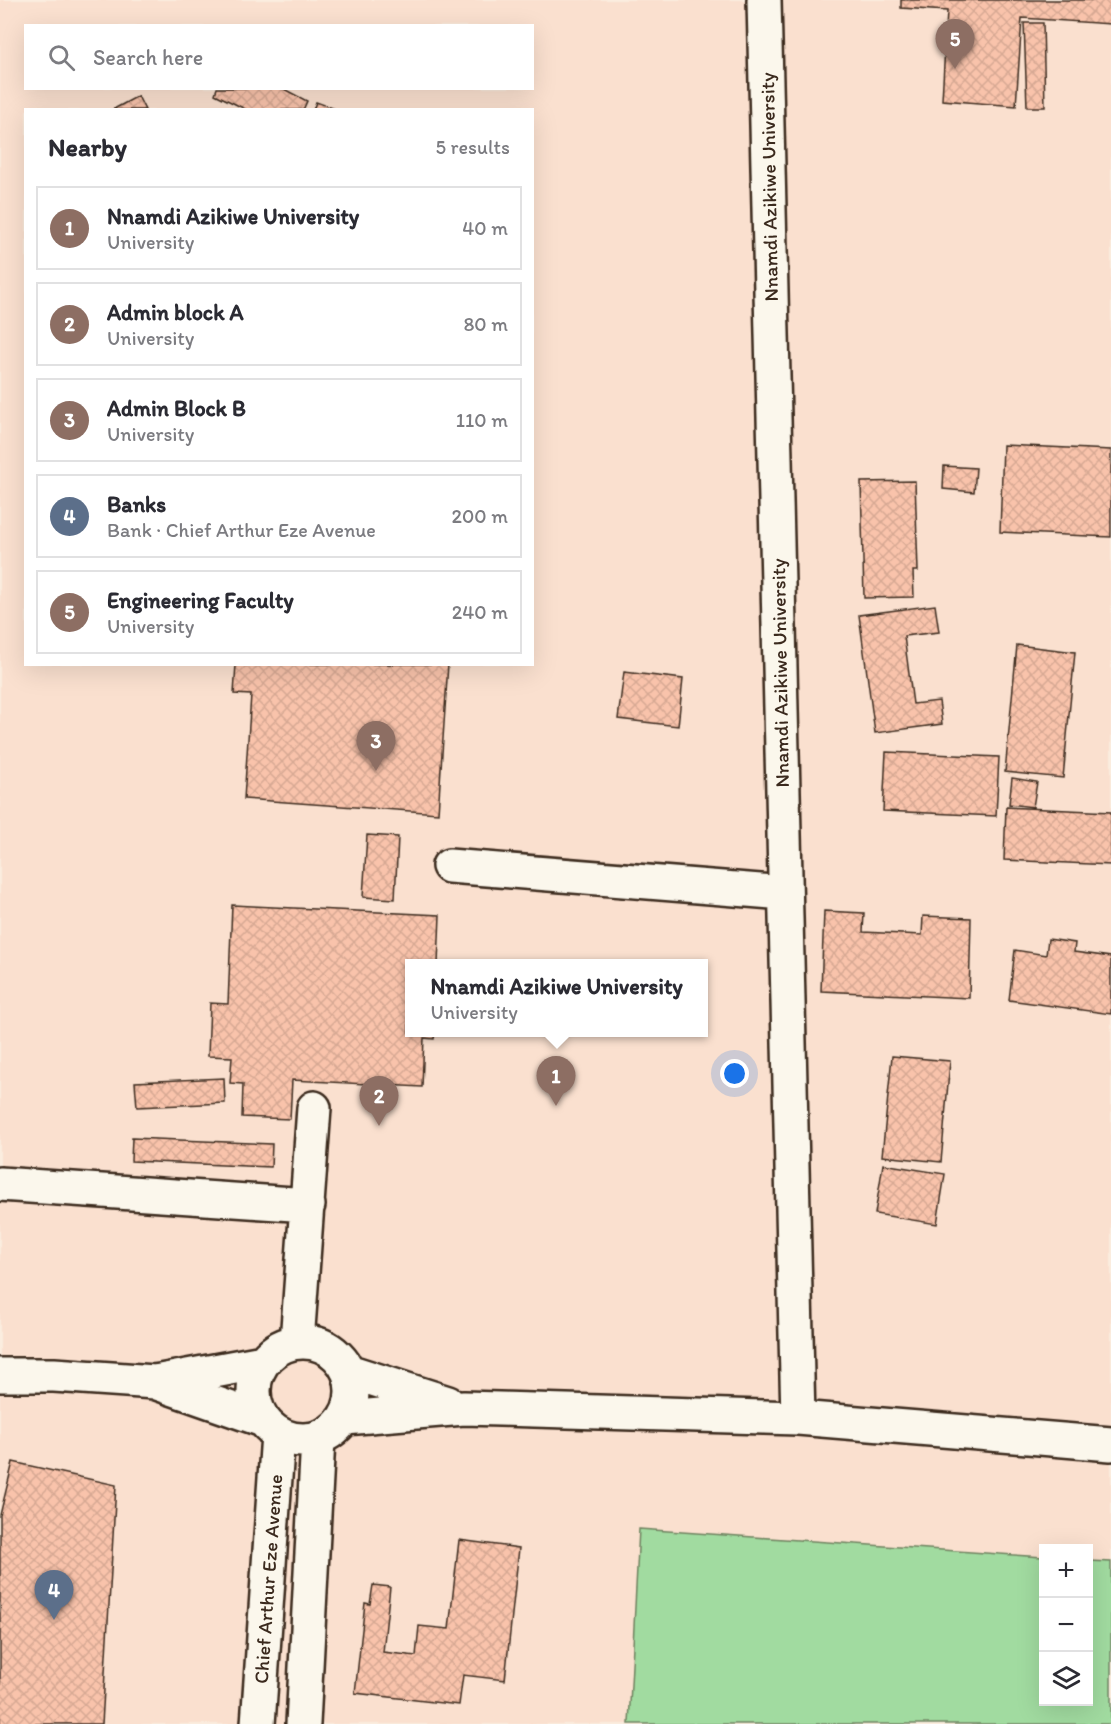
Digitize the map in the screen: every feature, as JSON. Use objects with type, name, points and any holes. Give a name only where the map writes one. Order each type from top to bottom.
[{"type":"street","name":"Nnamdi Azikiwe University","points":[[764,0],[798,1418]]},
{"type":"street","points":[[449,866],[785,892]]},
{"type":"street","points":[[297,1342],[314,1108]]},
{"type":"street","points":[[0,1184],[308,1205]]},
{"type":"street","points":[[270,1427],[254,1402],[254,1381],[263,1362],[278,1349],[297,1342],[318,1344],[336,1354],[348,1371],[352,1395],[345,1418]]},
{"type":"street","points":[[0,1375],[54,1375],[155,1382],[263,1362]]},
{"type":"street","points":[[348,1371],[464,1408]]},
{"type":"street","points":[[155,1382],[270,1427],[297,1441],[318,1439],[345,1418],[464,1408],[798,1418],[1111,1444]]},
{"type":"street","name":"Chief Arthur Eze Avenue","points":[[258,1724],[270,1427]]},
{"type":"street","name":"Chief Arthur Eze Avenue","points":[[303,1724],[318,1439]]},
{"type":"shaded area","points":[[0,0],[1111,0],[1111,1724],[0,1724]]},
{"type":"green space","points":[[639,1529],[1039,1557],[1039,1706],[1093,1706],[1093,1561],[1111,1562],[1111,1724],[629,1724]]},
{"type":"building","points":[[901,0],[1111,0],[1111,24],[1022,18],[1016,106],[942,100],[947,11],[901,8]]},
{"type":"building","points":[[1024,23],[1043,23],[1045,107],[1027,107]]},
{"type":"building","points":[[216,90],[286,90],[307,101],[304,108],[243,108],[215,94]]},
{"type":"building","points":[[138,96],[144,108],[116,108]]},
{"type":"building","points":[[316,102],[332,108],[314,108]]},
{"type":"building","points":[[1003,445],[1111,450],[1111,537],[1000,532]]},
{"type":"building","points":[[944,466],[976,468],[974,492],[943,489]]},
{"type":"building","points":[[915,481],[918,571],[913,571],[914,597],[864,598],[861,482]]},
{"type":"building","points":[[935,605],[939,632],[904,636],[913,704],[939,701],[942,724],[875,733],[859,615]]},
{"type":"building","points":[[1017,645],[1075,652],[1063,778],[1005,772]]},
{"type":"building","points":[[236,666],[448,666],[438,813],[244,799],[251,695],[234,694]]},
{"type":"building","points":[[624,672],[683,679],[678,726],[618,719]]},
{"type":"building","points":[[886,752],[999,757],[996,816],[883,811]]},
{"type":"building","points":[[1012,778],[1037,782],[1033,807],[1009,804]]},
{"type":"building","points":[[1006,807],[1111,812],[1111,865],[1004,860]]},
{"type":"building","points":[[367,835],[398,837],[395,899],[363,897]]},
{"type":"building","points":[[232,905],[440,915],[438,959],[405,959],[405,1037],[434,1037],[434,1039],[424,1038],[422,1087],[292,1080],[290,1119],[242,1117],[243,1084],[230,1083],[232,1057],[208,1056],[210,1003],[228,1004]]},
{"type":"building","points":[[824,911],[864,913],[863,932],[922,935],[923,916],[971,918],[969,998],[821,991]]},
{"type":"building","points":[[1048,939],[1075,943],[1074,952],[1111,957],[1111,1014],[1009,1000],[1015,950],[1046,955]]},
{"type":"building","points":[[892,1056],[950,1061],[941,1162],[882,1156]]},
{"type":"building","points":[[224,1078],[225,1103],[137,1107],[135,1082]]},
{"type":"building","points":[[132,1138],[272,1144],[271,1167],[131,1161]]},
{"type":"building","points":[[883,1164],[945,1174],[937,1224],[875,1214]]},
{"type":"building","points":[[13,1462],[116,1485],[102,1724],[0,1724],[0,1515]]},
{"type":"building","points":[[459,1540],[519,1548],[505,1680],[463,1675],[459,1705],[355,1693],[365,1603],[370,1604],[373,1585],[390,1587],[383,1652],[416,1656],[419,1626],[449,1629]]},
{"type":"place","name":"Engineering Faculty","points":[[955,69]]},
{"type":"place","name":"Admin Block B","points":[[376,771]]},
{"type":"place","name":"Nnamdi Azikiwe University","points":[[556,1106]]},
{"type":"place","name":"Admin block A","points":[[379,1126]]},
{"type":"place","name":"Banks","points":[[54,1620]]}]
